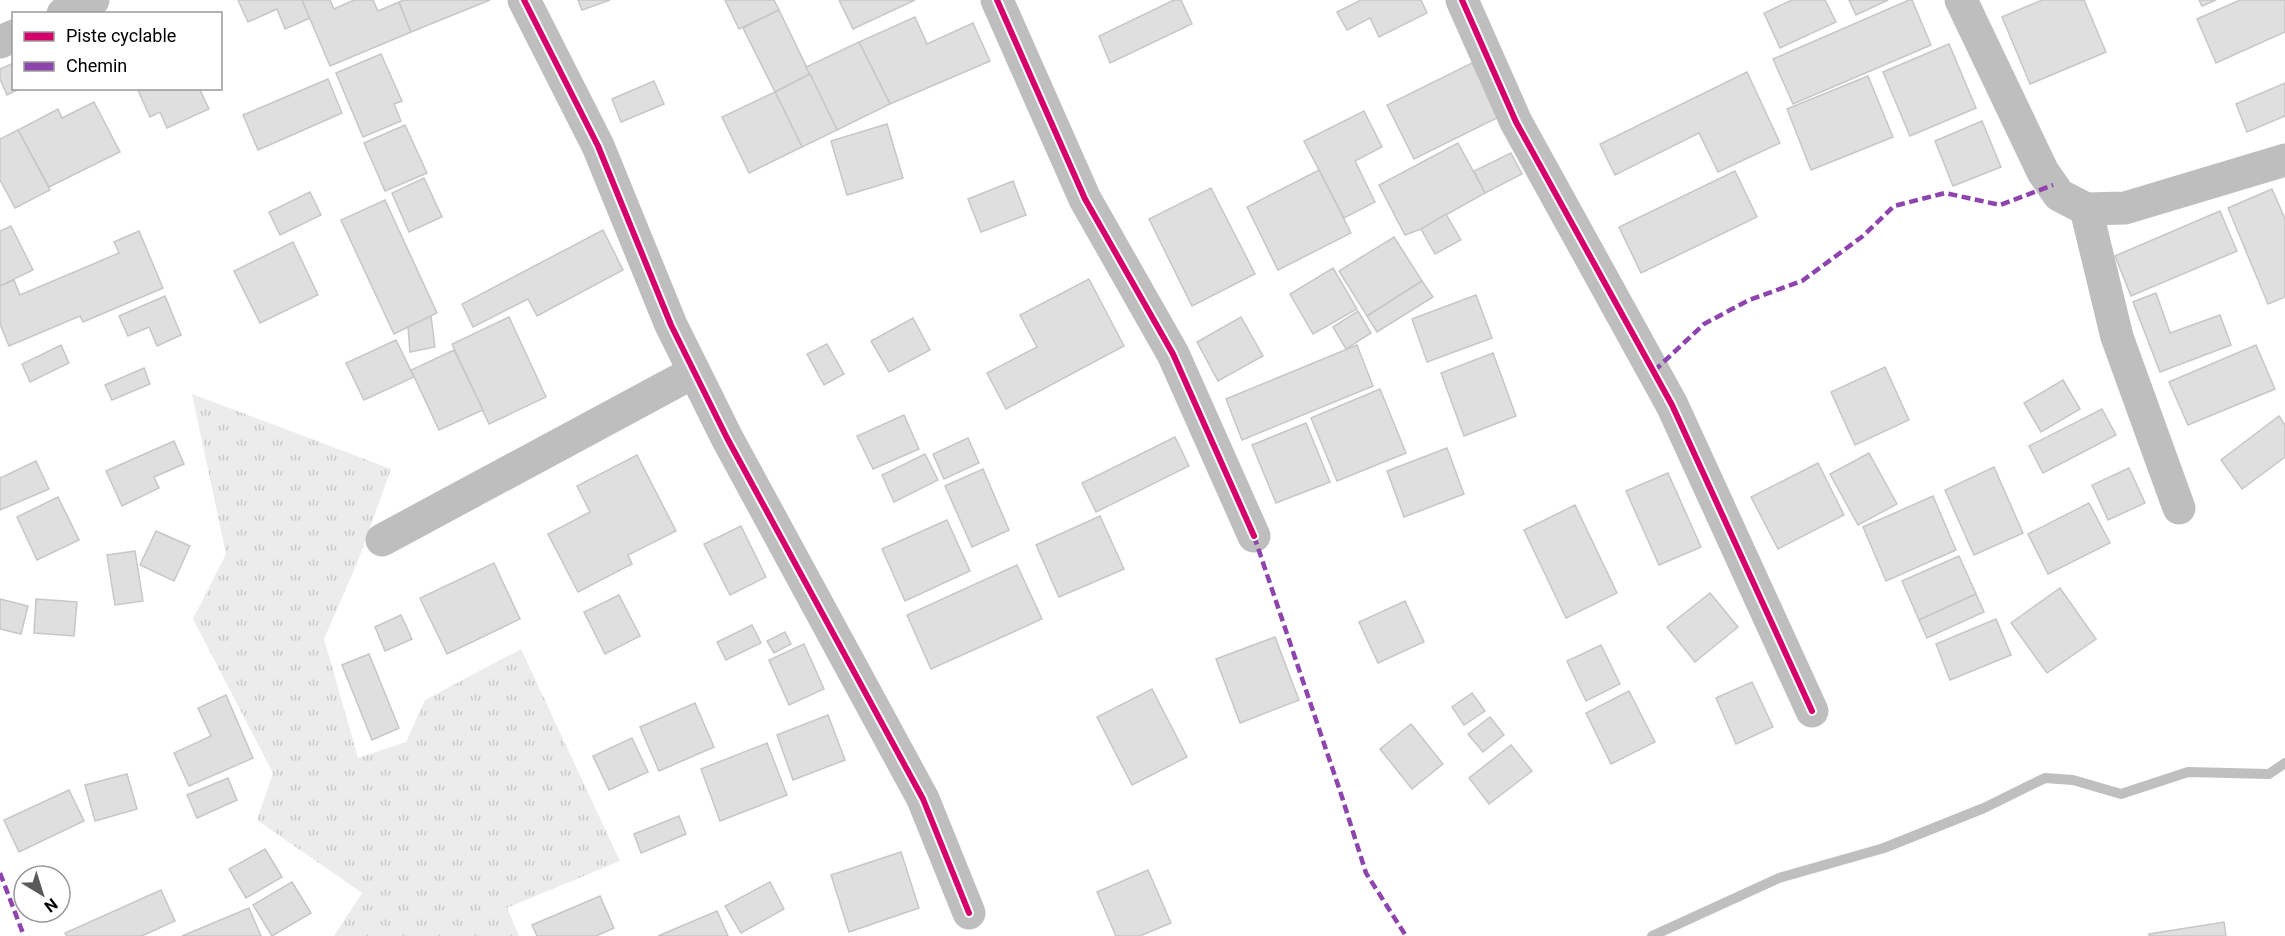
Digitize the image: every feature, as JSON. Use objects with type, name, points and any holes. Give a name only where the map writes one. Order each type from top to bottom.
[{"type":"street","points":[[67,12],[93,0]]},
{"type":"street","points":[[524,0],[598,146],[672,325],[694,372],[804,583],[923,799],[969,913]]},
{"type":"street","points":[[997,0],[1085,199],[1173,354],[1254,536]]},
{"type":"street","points":[[1462,0],[1516,122],[1672,405],[1812,711]]},
{"type":"street","points":[[1961,0],[2043,172],[2059,195],[2086,210],[2125,208],[2285,160]]},
{"type":"street","points":[[2086,210],[2117,337],[2179,508]]},
{"type":"street","points":[[382,540],[694,372]]},
{"type":"green space","points":[[192,394],[391,469],[358,561],[324,639],[358,758],[406,742],[425,700],[521,649],[620,861],[507,908],[519,936],[334,936],[362,893],[257,820],[273,773],[193,619],[226,554]]},
{"type":"building","points":[[238,0],[302,0],[310,18],[285,29],[277,9],[248,22]]},
{"type":"building","points":[[302,0],[330,0],[334,9],[354,0],[373,0],[378,11],[399,2],[411,32],[330,66]]},
{"type":"building","points":[[404,0],[490,0],[411,32],[399,2]]},
{"type":"building","points":[[578,0],[610,0],[582,10]]},
{"type":"building","points":[[725,0],[774,0],[779,10],[739,29]]},
{"type":"building","points":[[839,0],[915,0],[853,29]]},
{"type":"building","points":[[1174,0],[1181,0],[1192,24],[1110,63],[1099,36]]},
{"type":"building","points":[[1361,0],[1421,0],[1427,13],[1379,37],[1370,18],[1347,30],[1337,12]]},
{"type":"building","points":[[1792,0],[1825,0],[1836,22],[1780,48],[1764,13]]},
{"type":"building","points":[[1849,0],[1888,0],[1856,15]]},
{"type":"building","points":[[1912,0],[1931,45],[1793,104],[1773,59]]},
{"type":"building","points":[[2042,0],[2084,0],[2106,52],[2030,84],[2002,17]]},
{"type":"building","points":[[2199,0],[2216,0],[2202,6]]},
{"type":"building","points":[[2240,0],[2285,0],[2285,32],[2216,63],[2197,19]]},
{"type":"building","points":[[779,10],[810,74],[775,92],[743,28]]},
{"type":"building","points":[[915,17],[927,44],[973,23],[990,61],[890,104],[859,42]]},
{"type":"building","points":[[859,42],[890,104],[837,130],[806,67]]},
{"type":"building","points":[[1949,44],[1976,108],[1910,136],[1883,72]]},
{"type":"building","points":[[381,54],[402,101],[394,104],[401,121],[363,137],[336,73]]},
{"type":"building","points":[[1472,63],[1499,117],[1414,159],[1387,105]]},
{"type":"building","points":[[12,64],[12,90],[17,90],[7,95],[0,79],[0,69]]},
{"type":"building","points":[[1747,72],[1780,143],[1718,172],[1699,133],[1615,175],[1600,144]]},
{"type":"building","points":[[810,74],[837,130],[802,147],[775,92]]},
{"type":"building","points":[[1868,76],[1893,137],[1811,170],[1787,109]]},
{"type":"building","points":[[328,79],[342,113],[258,150],[243,115]]},
{"type":"building","points":[[654,81],[664,104],[621,122],[612,99]]},
{"type":"building","points":[[2285,83],[2285,116],[2247,132],[2236,104]]},
{"type":"building","points":[[138,90],[200,90],[209,109],[167,128],[160,112],[150,117]]},
{"type":"building","points":[[775,92],[802,147],[749,173],[722,117]]},
{"type":"building","points":[[94,102],[120,152],[49,187],[18,130],[58,109],[62,118]]},
{"type":"building","points":[[1364,111],[1382,147],[1355,161],[1375,202],[1344,218],[1304,141]]},
{"type":"building","points":[[1982,121],[2001,167],[1953,186],[1935,141]]},
{"type":"building","points":[[887,124],[903,178],[847,195],[831,141]]},
{"type":"building","points":[[405,125],[427,173],[385,191],[364,143]]},
{"type":"building","points":[[18,130],[50,190],[15,208],[0,180],[0,139]]},
{"type":"building","points":[[1458,143],[1485,193],[1421,229],[1405,235],[1379,185]]},
{"type":"building","points":[[1511,153],[1522,174],[1485,193],[1474,171]]},
{"type":"building","points":[[1319,170],[1351,233],[1278,270],[1247,207]]},
{"type":"building","points":[[1735,171],[1757,217],[1641,273],[1619,227]]},
{"type":"building","points":[[424,178],[442,217],[409,232],[392,193]]},
{"type":"building","points":[[1013,181],[1026,215],[981,232],[968,199]]},
{"type":"building","points":[[1211,188],[1255,274],[1192,306],[1149,219]]},
{"type":"building","points":[[2272,189],[2285,219],[2285,297],[2268,304],[2228,208]]},
{"type":"building","points":[[310,192],[321,215],[280,235],[269,212]]},
{"type":"building","points":[[385,200],[437,313],[394,334],[341,220]]},
{"type":"building","points":[[2220,211],[2237,251],[2131,296],[2115,256]]},
{"type":"building","points":[[1446,214],[1461,240],[1435,254],[1421,229]]},
{"type":"building","points":[[11,226],[33,270],[0,286],[0,231]]},
{"type":"building","points":[[603,230],[623,270],[537,316],[528,299],[473,327],[462,304]]},
{"type":"building","points":[[139,231],[163,288],[83,322],[80,316],[9,346],[0,324],[0,286],[14,280],[20,295],[119,253],[114,242]]},
{"type":"building","points":[[1394,237],[1422,281],[1367,316],[1339,271]]},
{"type":"building","points":[[293,242],[318,295],[260,323],[234,271]]},
{"type":"building","points":[[1333,268],[1357,309],[1313,334],[1290,294]]},
{"type":"building","points":[[1089,279],[1124,346],[1006,409],[987,373],[1037,347],[1020,315]]},
{"type":"building","points":[[1422,281],[1433,297],[1377,332],[1367,316]]},
{"type":"building","points":[[2156,293],[2170,333],[2220,315],[2231,345],[2160,372],[2133,302]]},
{"type":"building","points":[[1476,295],[1492,338],[1427,362],[1412,319]]},
{"type":"building","points":[[165,296],[181,335],[157,346],[149,327],[128,336],[119,316]]},
{"type":"building","points":[[1358,311],[1371,333],[1346,349],[1333,327]]},
{"type":"building","points":[[431,316],[435,347],[410,352],[408,327]]},
{"type":"building","points":[[509,317],[546,397],[489,424],[452,344]]},
{"type":"building","points":[[1241,317],[1263,356],[1218,381],[1197,342]]},
{"type":"building","points":[[913,318],[930,350],[889,372],[871,341]]},
{"type":"building","points":[[396,340],[414,377],[364,400],[346,363]]},
{"type":"building","points":[[827,344],[844,374],[824,385],[807,354]]},
{"type":"building","points":[[61,345],[69,363],[30,382],[22,364]]},
{"type":"building","points":[[1357,345],[1373,386],[1242,440],[1226,399]]},
{"type":"building","points":[[2256,345],[2275,389],[2188,425],[2169,382]]},
{"type":"building","points":[[454,350],[483,410],[439,430],[411,370]]},
{"type":"building","points":[[1493,353],[1516,416],[1464,436],[1441,373]]},
{"type":"building","points":[[1885,367],[1909,420],[1855,445],[1831,392]]},
{"type":"building","points":[[144,368],[150,384],[112,400],[105,385]]},
{"type":"building","points":[[2063,380],[2080,409],[2041,432],[2024,403]]},
{"type":"building","points":[[1380,389],[1406,453],[1337,481],[1311,418]]},
{"type":"building","points":[[2102,409],[2116,435],[2043,473],[2029,446]]},
{"type":"building","points":[[904,415],[919,449],[873,469],[857,436]]},
{"type":"building","points":[[2279,416],[2285,425],[2285,457],[2242,489],[2221,460]]},
{"type":"building","points":[[1306,423],[1330,482],[1276,503],[1252,445]]},
{"type":"building","points":[[1175,437],[1189,466],[1096,512],[1082,483]]},
{"type":"building","points":[[968,438],[979,463],[944,479],[933,454]]},
{"type":"building","points":[[174,441],[184,464],[154,477],[159,488],[122,506],[106,471]]},
{"type":"building","points":[[1447,448],[1464,494],[1404,517],[1387,471]]},
{"type":"building","points":[[1869,453],[1897,504],[1858,525],[1830,474]]},
{"type":"building","points":[[925,454],[938,480],[894,502],[882,475]]},
{"type":"building","points":[[637,455],[676,531],[628,555],[632,564],[578,592],[548,534],[590,512],[577,486]]},
{"type":"building","points":[[36,461],[49,489],[0,510],[0,478]]},
{"type":"building","points":[[1818,463],[1844,515],[1778,549],[1751,497]]},
{"type":"building","points":[[1994,467],[2023,533],[1974,555],[1945,490]]},
{"type":"building","points":[[2129,468],[2145,503],[2108,520],[2092,485]]},
{"type":"building","points":[[983,469],[1009,530],[972,547],[945,486]]},
{"type":"building","points":[[1668,473],[1701,547],[1659,565],[1626,491]]},
{"type":"building","points":[[1933,496],[1956,550],[1886,581],[1863,527]]},
{"type":"building","points":[[58,497],[79,540],[37,560],[17,517]]},
{"type":"building","points":[[2089,503],[2110,543],[2048,574],[2028,534]]},
{"type":"building","points":[[1575,505],[1617,593],[1566,618],[1524,530]]},
{"type":"building","points":[[1100,516],[1124,569],[1059,597],[1036,545]]},
{"type":"building","points":[[947,520],[970,571],[905,601],[882,549]]},
{"type":"building","points":[[741,526],[766,577],[730,595],[704,544]]},
{"type":"building","points":[[156,531],[190,546],[174,581],[140,565]]},
{"type":"building","points":[[135,551],[143,601],[115,605],[107,555]]},
{"type":"building","points":[[1959,556],[1976,594],[1919,620],[1902,581]]},
{"type":"building","points":[[494,563],[520,619],[447,654],[420,598]]},
{"type":"building","points":[[1017,565],[1042,619],[931,669],[907,615]]},
{"type":"building","points":[[2060,588],[2096,639],[2047,673],[2011,623]]},
{"type":"building","points":[[1710,593],[1738,627],[1695,662],[1667,627]]},
{"type":"building","points":[[1976,594],[1984,612],[1927,638],[1919,620]]},
{"type":"building","points":[[619,595],[640,636],[605,654],[584,612]]},
{"type":"building","points":[[0,599],[28,606],[21,634],[0,629]]},
{"type":"building","points":[[36,599],[77,602],[74,636],[34,633]]},
{"type":"building","points":[[1405,601],[1424,642],[1378,663],[1359,622]]},
{"type":"building","points":[[401,615],[412,639],[385,651],[375,627]]},
{"type":"building","points":[[1996,619],[2011,655],[1950,680],[1936,644]]},
{"type":"building","points":[[752,625],[761,643],[726,660],[717,642]]},
{"type":"building","points":[[785,632],[791,644],[774,653],[767,641]]},
{"type":"building","points":[[1275,637],[1299,700],[1240,723],[1216,659]]},
{"type":"building","points":[[804,644],[824,689],[789,705],[769,660]]},
{"type":"building","points":[[1601,645],[1620,684],[1586,701],[1567,661]]},
{"type":"building","points":[[369,654],[399,728],[372,740],[342,665]]},
{"type":"building","points":[[1752,682],[1773,727],[1736,744],[1716,698]]},
{"type":"building","points":[[1152,689],[1187,757],[1132,785],[1097,717]]},
{"type":"building","points":[[1629,691],[1655,742],[1611,764],[1586,713]]},
{"type":"building","points":[[1472,693],[1485,711],[1464,725],[1452,707]]},
{"type":"building","points":[[226,695],[253,758],[189,786],[174,753],[211,736],[198,708]]},
{"type":"building","points":[[695,703],[714,747],[659,771],[640,727]]},
{"type":"building","points":[[828,715],[845,760],[793,780],[777,735]]},
{"type":"building","points":[[1490,717],[1504,735],[1483,752],[1468,734]]},
{"type":"building","points":[[1411,724],[1443,764],[1412,789],[1380,749]]},
{"type":"building","points":[[632,738],[648,772],[609,790],[593,756]]},
{"type":"building","points":[[767,743],[787,795],[720,821],[701,769]]},
{"type":"building","points":[[1511,745],[1532,771],[1489,804],[1469,778]]},
{"type":"building","points":[[127,774],[137,809],[95,821],[85,785]]},
{"type":"building","points":[[228,778],[237,800],[197,818],[187,795]]},
{"type":"building","points":[[69,790],[84,821],[19,852],[4,820]]},
{"type":"building","points":[[679,816],[686,834],[641,853],[634,834]]},
{"type":"building","points":[[265,849],[282,877],[246,898],[229,869]]},
{"type":"building","points":[[901,852],[919,908],[849,932],[831,875]]},
{"type":"building","points":[[1148,870],[1171,923],[1140,936],[1116,936],[1097,892]]},
{"type":"building","points":[[292,882],[311,913],[272,936],[253,905]]},
{"type":"building","points":[[770,882],[784,909],[741,933],[725,906]]},
{"type":"building","points":[[161,890],[175,921],[142,936],[67,936],[65,933]]},
{"type":"building","points":[[600,896],[614,928],[596,936],[537,936],[532,925]]},
{"type":"building","points":[[249,908],[261,936],[182,936]]},
{"type":"building","points":[[717,911],[728,936],[658,936]]},
{"type":"building","points":[[2224,922],[2226,936],[2149,936],[2149,934]]},
{"type":"waterway","points":[[1652,936],[1779,878],[1884,848],[1984,808],[2045,778],[2073,780],[2121,794],[2188,772],[2269,774],[2285,763]]},
{"type":"marked path","points":[[1654,371],[1704,324],[1749,300],[1802,281],[1863,236],[1894,206],[1945,193],[2000,205],[2053,185]]},
{"type":"marked path","points":[[1254,536],[1366,873],[1406,936]]},
{"type":"marked path","points":[[0,873],[24,936]]},
{"type":"cycle path","points":[[524,0],[598,146],[671,325],[727,438],[923,799],[969,913]]},
{"type":"cycle path","points":[[997,0],[1085,199],[1173,354],[1254,536]]},
{"type":"cycle path","points":[[1462,0],[1516,122],[1672,405],[1812,711]]}]
